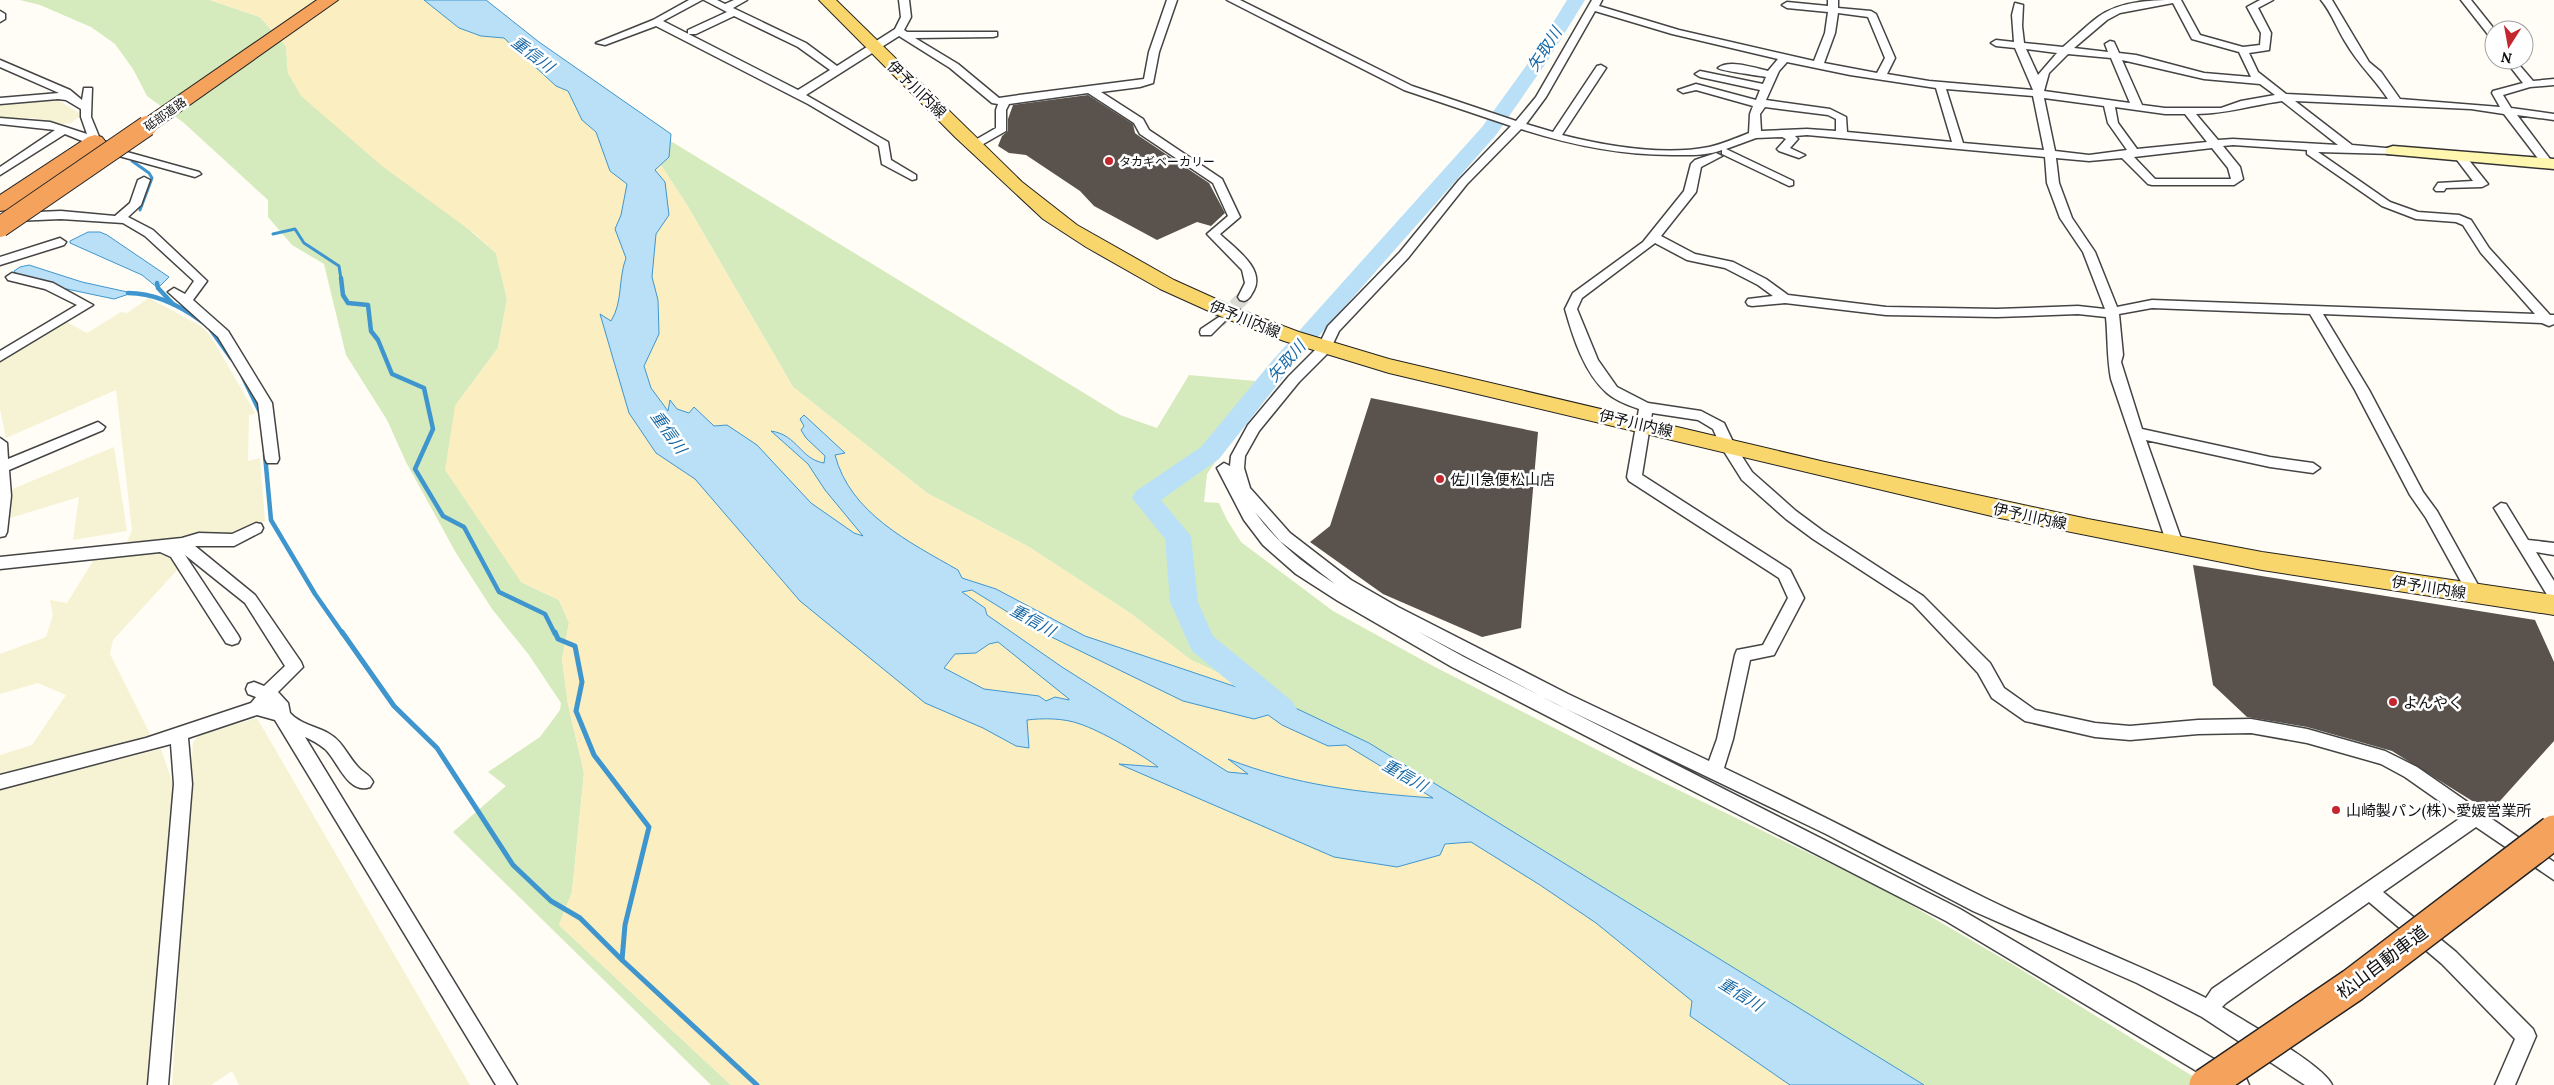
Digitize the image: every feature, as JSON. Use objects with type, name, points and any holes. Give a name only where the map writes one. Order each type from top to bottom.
[{"type":"highway","name":"砥部道路","points":[[0,217],[316,0]]},
{"type":"highway","name":"砥部道路","points":[[0,227],[329,0]]},
{"type":"highway","points":[[0,205],[95,141]]},
{"type":"highway","points":[[0,238],[123,154]]},
{"type":"highway","name":"松山自動車道","points":[[2206,1085],[2353,985],[2554,832]]},
{"type":"main road","name":"伊予川内線","points":[[827,0],[1022,192],[1051,215],[1092,243],[1179,291],[1287,337],[1320,348],[1644,416],[1727,445],[1946,497],[2175,544],[2475,594],[2554,605]]},
{"type":"street","points":[[601,43],[657,22],[659,18],[697,0]]},
{"type":"street","points":[[709,0],[802,45],[838,70]]},
{"type":"street","points":[[692,32],[742,0]]},
{"type":"street","points":[[902,33],[906,17],[904,0]]},
{"type":"street","points":[[902,33],[926,51],[954,66],[996,100],[1005,102],[1018,98],[1140,84],[1148,81],[1154,52],[1172,0]]},
{"type":"street","points":[[1232,0],[1408,88],[1516,124],[1607,148],[1669,153],[1711,150],[1755,135],[1778,133],[1842,134],[2089,158],[2213,143],[2258,142],[2348,147],[2550,164]]},
{"type":"street","points":[[1818,66],[1830,37],[1834,11],[1832,0]]},
{"type":"street","points":[[2038,90],[2044,72],[2063,51],[2103,18],[2134,7],[2176,0],[2174,14]]},
{"type":"street","points":[[2134,7],[2174,14],[2196,38],[2244,50],[2265,48],[2266,33],[2252,7],[2268,0]]},
{"type":"street","points":[[2326,0],[2332,5],[2350,43],[2364,64],[2377,74],[2396,102]]},
{"type":"street","points":[[2466,0],[2484,22]]},
{"type":"street","points":[[2322,1085],[2295,1065],[2208,1010],[2144,978],[1980,905],[1840,833],[1562,699],[1392,611],[1346,584],[1285,537],[1252,502],[1238,479],[1238,456],[1254,428],[1320,348],[1333,328],[1404,255],[1499,142],[1541,96],[1595,3],[1676,32],[1818,66],[1940,86],[2038,90],[2137,106],[2188,111],[2222,111],[2241,104],[2285,97],[2507,110],[2554,117]]},
{"type":"street","points":[[2018,5],[2015,18],[2026,68],[2038,90],[2050,154],[2050,172],[2059,202],[2089,252],[2112,311],[2116,356],[2114,362],[2175,544]]},
{"type":"street","points":[[1787,6],[1871,14],[1880,29],[1881,41],[1890,58],[1880,77]]},
{"type":"street","points":[[0,14],[0,19]]},
{"type":"street","points":[[657,22],[798,95],[884,144],[886,162],[912,177]]},
{"type":"street","points":[[798,95],[902,33],[993,34]]},
{"type":"street","points":[[1996,43],[2115,56],[2156,62],[2204,76],[2262,81]]},
{"type":"street","points":[[2110,44],[2137,106]]},
{"type":"street","points":[[2244,50],[2247,62],[2262,81],[2348,147]]},
{"type":"street","points":[[1755,135],[1755,114],[1761,104],[1772,75],[1779,63],[1785,58]]},
{"type":"street","points":[[0,63],[66,92],[69,97],[87,112]]},
{"type":"street","points":[[1556,136],[1601,68]]},
{"type":"street","points":[[1723,68],[1740,68],[1772,75]]},
{"type":"street","points":[[2518,70],[2530,84]]},
{"type":"street","points":[[1700,74],[1767,88]]},
{"type":"street","points":[[2550,164],[2507,110],[2497,93],[2530,84],[2554,82]]},
{"type":"street","points":[[1940,86],[1958,144]]},
{"type":"street","points":[[1683,90],[1696,87],[1761,104],[1830,112],[1841,117],[1842,134]]},
{"type":"street","points":[[1089,89],[1138,121],[1140,128],[1144,132],[1218,180],[1234,218],[1213,234],[1248,269],[1251,283],[1244,297]]},
{"type":"street","points":[[88,90],[87,112],[95,141]]},
{"type":"street","points":[[0,101],[58,96],[69,97]]},
{"type":"street","points":[[974,145],[1002,129],[1001,110],[1005,102]]},
{"type":"street","points":[[2109,102],[2113,123],[2131,154],[2152,182],[2234,182],[2237,179],[2234,167],[2188,111]]},
{"type":"street","points":[[0,172],[62,129],[77,124],[87,112]]},
{"type":"street","points":[[0,121],[30,122],[62,129],[123,154],[194,174]]},
{"type":"street","points":[[1714,773],[1725,739],[1743,655],[1768,650],[1796,598],[1785,574],[1634,477],[1644,416],[1609,387],[1589,357],[1571,309],[1577,296],[1647,245],[1654,237],[1690,192],[1695,166],[1699,162],[1778,133],[1792,139],[1783,150],[1799,155]]},
{"type":"street","points":[[2318,146],[2312,152],[2386,204],[2416,215],[2459,219],[2467,223],[2485,250],[2551,322]]},
{"type":"street","points":[[1726,152],[1788,183]]},
{"type":"street","points":[[2440,189],[2442,185],[2449,184],[2482,184],[2460,156]]},
{"type":"street","points":[[119,218],[136,205],[144,180]]},
{"type":"street","points":[[0,217],[61,215],[119,218],[149,234],[201,281],[186,301]]},
{"type":"street","points":[[1654,237],[1691,257],[1729,265],[1762,282],[1785,299]]},
{"type":"street","points":[[0,261],[60,242]]},
{"type":"street","points":[[0,357],[87,305],[49,286],[12,277]]},
{"type":"street","points":[[174,292],[223,334],[265,403],[272,459]]},
{"type":"street","points":[[1752,302],[1785,299],[1898,311],[2112,311],[2152,304],[2551,322]]},
{"type":"street","points":[[2314,310],[2362,390],[2417,495],[2432,515],[2475,594]]},
{"type":"street","points":[[1206,332],[1219,321]]},
{"type":"street","points":[[2,467],[98,428]]},
{"type":"street","points":[[2137,433],[2270,462],[2313,468]]},
{"type":"street","points":[[0,443],[4,496],[0,532]]},
{"type":"street","points":[[1727,445],[1747,476],[1791,515],[1918,600],[1984,668],[1998,693],[2031,716],[2095,730],[2130,733],[2251,726],[2307,736],[2385,758],[2411,772],[2553,870]]},
{"type":"street","points":[[1238,456],[1228,460],[1222,471],[1249,516],[1268,541],[1301,570],[1343,597],[1458,662],[1953,915],[2239,1085]]},
{"type":"street","points":[[2501,508],[2554,594]]},
{"type":"street","points":[[0,563],[182,544],[199,539],[234,540],[256,528]]},
{"type":"street","points":[[0,782],[146,745],[179,734],[260,697],[295,667],[250,599],[182,544]]},
{"type":"street","points":[[2524,545],[2554,549]]},
{"type":"street","points":[[161,546],[176,553],[232,639]]},
{"type":"street","points":[[260,697],[284,719],[331,743],[352,775],[364,782]]},
{"type":"street","points":[[284,719],[507,1085]]},
{"type":"street","points":[[158,1085],[183,784],[179,734]]},
{"type":"street","points":[[2208,1010],[2219,996],[2476,817]]},
{"type":"street","points":[[2370,892],[2449,958],[2526,1036],[2505,1085]]},
{"type":"shaded area","points":[[58,100],[79,113],[79,117],[71,123],[63,124],[33,118],[0,118],[0,104]]},
{"type":"shaded area","points":[[149,298],[201,326],[210,335],[255,414],[249,415],[248,461],[260,458],[265,521],[236,537],[126,544],[132,530],[116,390],[6,438],[0,409],[0,360],[65,321],[87,333],[121,312],[127,313]]},
{"type":"shaded area","points":[[114,447],[127,531],[73,540],[79,497],[7,519],[10,490]]},
{"type":"shaded area","points":[[160,554],[169,557],[179,568],[113,640],[110,654],[152,738],[0,776],[0,755],[32,745],[66,695],[38,683],[0,694],[0,654],[46,637],[53,615],[50,600],[67,603],[95,558]]},
{"type":"shaded area","points":[[257,718],[470,1085],[239,1085],[232,1071],[211,1085],[172,1085],[193,742],[198,736]]},
{"type":"shaded area","points":[[161,749],[174,787],[151,1085],[0,1085],[0,789]]},
{"type":"green space","points":[[20,0],[210,0],[260,17],[286,46],[288,73],[496,253],[507,299],[498,348],[455,406],[521,582],[559,600],[569,623],[562,659],[568,704],[584,773],[572,892],[559,925],[731,1085],[711,1085],[453,832],[506,786],[488,772],[540,737],[560,710],[561,703],[529,655],[492,609],[456,553],[406,462],[387,420],[346,355],[324,264],[292,245],[268,217],[268,200],[184,123],[147,96],[133,69],[115,44],[91,27],[40,5]]},
{"type":"green space","points":[[628,115],[1120,415],[1157,428],[1189,375],[1277,383],[1240,426],[1207,474],[1204,502],[1219,503],[1241,542],[1333,611],[1435,667],[1631,767],[1887,891],[2017,967],[2207,1085],[1922,1085],[1369,743],[1191,660],[1130,613],[1029,547],[927,493],[793,387],[687,205]]},
{"type":"sand","points":[[210,0],[476,0],[628,115],[687,205],[793,387],[927,493],[1029,547],[1130,613],[1191,660],[1369,743],[1922,1085],[731,1085],[559,925],[572,892],[584,773],[568,704],[562,659],[569,623],[559,600],[521,582],[445,470],[455,406],[498,348],[507,299],[496,253],[475,234],[382,166],[301,96],[288,73],[286,46],[260,17]]},
{"type":"water","name":"重信川","points":[[424,0],[486,0],[539,42],[671,134],[669,157],[655,170],[665,182],[669,215],[656,234],[652,277],[658,300],[659,334],[644,366],[651,388],[668,411],[670,400],[677,409],[689,413],[694,407],[714,426],[727,425],[757,445],[811,503],[854,533],[863,536],[825,490],[808,464],[771,431],[787,437],[809,457],[824,463],[825,456],[806,438],[801,430],[804,426],[800,419],[804,415],[845,453],[835,455],[843,475],[854,494],[868,509],[902,537],[958,570],[962,578],[996,589],[1085,636],[1287,704],[1369,743],[1924,1085],[1790,1085],[1690,1016],[1692,1001],[1596,923],[1471,842],[1445,844],[1440,855],[1397,867],[1334,857],[1119,764],[1158,767],[1120,743],[1088,727],[1060,720],[1027,720],[1029,748],[1016,746],[983,728],[925,703],[800,601],[695,479],[656,453],[629,413],[600,314],[611,321],[619,298],[626,258],[615,229],[621,215],[627,184],[610,171],[596,132],[582,120],[568,91],[556,86],[504,38],[481,36],[459,28]],"holes":[[[972,590],[1035,629],[1183,701],[1254,719],[1268,715],[1282,725],[1328,746],[1346,745],[1433,798],[1329,786],[1278,775],[1228,759],[1248,774],[1228,772],[1062,667],[987,615],[985,608],[962,592]],[[998,642],[1069,699],[1069,700],[1055,697],[1046,701],[1039,696],[984,689],[944,668],[955,654],[976,653],[989,644]]]},
{"type":"water","points":[[88,232],[100,232],[107,235],[169,277],[158,288],[142,275],[70,243],[70,241]]},
{"type":"water","points":[[29,265],[82,282],[132,293],[114,299],[62,288],[16,274],[14,271]]},
{"type":"building","name":"タカギベーカリー","points":[[1088,95],[1133,124],[1135,133],[1139,136],[1209,183],[1225,213],[1211,226],[1197,222],[1157,240],[1094,206],[1080,191],[1026,155],[1009,153],[998,146],[1002,136],[1008,131],[1008,119],[1013,105]]},
{"type":"building","name":"佐川急便松山店","points":[[1371,398],[1538,432],[1521,628],[1482,637],[1383,594],[1310,542],[1330,526]]},
{"type":"building","name":"よんやく","points":[[2193,565],[2535,620],[2554,662],[2554,741],[2490,812],[2392,751],[2307,727],[2247,717],[2213,685]]},
{"type":"waterway","name":"矢取川","points":[[1282,709],[1202,643],[1184,602],[1178,536],[1145,498],[1210,453],[1280,366],[1489,131],[1539,60],[1576,0]]},
{"type":"waterway","points":[[132,161],[149,173],[152,178],[140,210]]},
{"type":"waterway","points":[[273,234],[295,229],[304,243],[339,266],[341,279]]},
{"type":"waterway","points":[[341,278],[343,295],[348,303],[368,305],[371,331],[378,340],[392,374],[424,388],[433,429],[415,469],[443,516],[464,527],[499,592],[545,614],[555,634]]},
{"type":"waterway","points":[[157,283],[158,288],[173,304]]},
{"type":"waterway","points":[[128,293],[148,295],[166,301],[201,321]]},
{"type":"waterway","points":[[211,330],[231,358]]},
{"type":"waterway","points":[[243,377],[259,410]]},
{"type":"waterway","points":[[265,455],[271,520],[315,594],[343,634]]},
{"type":"waterway","points":[[342,632],[394,706],[437,748],[513,865],[551,901],[580,918],[622,960]]},
{"type":"waterway","points":[[555,632],[558,639],[575,646],[582,682],[576,711],[594,755],[649,827],[625,925],[622,960]]},
{"type":"waterway","points":[[622,960],[757,1085]]},
{"type":"tunnel","points":[[1219,321],[1244,297]]},
{"type":"place","name":"タカギベーカリー","points":[[1109,161]]},
{"type":"place","name":"佐川急便松山店","points":[[1440,479]]},
{"type":"place","name":"よんやく","points":[[2393,702]]},
{"type":"place","name":"山崎製パン(株）愛媛営業所","points":[[2336,810]]}]
